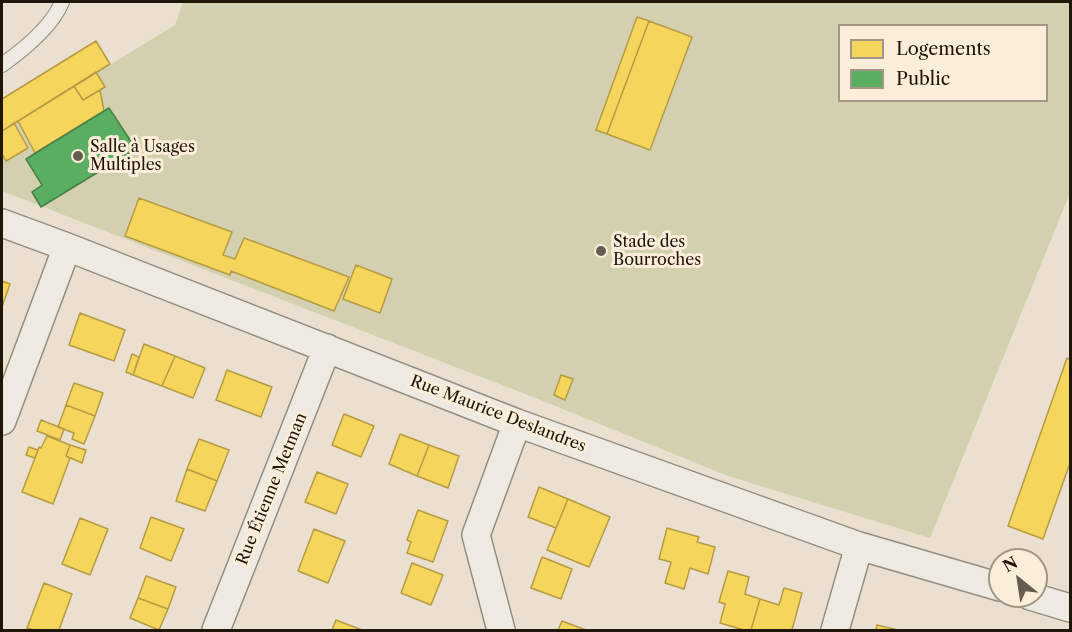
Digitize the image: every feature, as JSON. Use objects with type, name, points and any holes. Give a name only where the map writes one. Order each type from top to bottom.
[{"type":"street","name":"Rue Maurice Deslandres","points":[[2,224],[68,247],[517,423],[859,546],[988,584]]},
{"type":"street","points":[[2,421],[68,247]]},
{"type":"street","name":"Rue Étienne Metman","points":[[216,630],[327,348]]},
{"type":"street","points":[[501,630],[476,535],[517,423]]},
{"type":"street","points":[[835,630],[859,546]]},
{"type":"street","points":[[1048,601],[1071,608]]},
{"type":"lane","points":[[2,65],[26,48],[62,2]]},
{"type":"shaded area","name":"Stade des Bourroches","points":[[183,2],[1070,2],[1070,193],[930,538],[728,476],[538,399],[2,191],[2,131],[175,25]]},
{"type":"building: Logements","points":[[637,17],[649,21],[607,134],[596,130]]},
{"type":"building: Logements","points":[[649,21],[692,37],[650,150],[607,134]]},
{"type":"building: Logements","points":[[96,41],[110,64],[2,131],[2,99]]},
{"type":"building: Logements","points":[[96,72],[105,87],[83,100],[74,86]]},
{"type":"building: Logements","points":[[74,86],[83,100],[100,90],[104,111],[35,153],[18,121]]},
{"type":"building: Logements","points":[[14,123],[28,148],[6,161],[2,154],[2,131]]},
{"type":"building: Logements","points":[[139,198],[232,232],[223,255],[235,259],[244,238],[349,277],[334,311],[231,271],[230,275],[125,236]]},
{"type":"building: Logements","points":[[356,265],[392,279],[380,313],[343,299]]},
{"type":"building: Logements","points":[[2,281],[10,284],[2,307]]},
{"type":"building: Logements","points":[[80,313],[125,330],[114,361],[69,345]]},
{"type":"building: Logements","points":[[144,344],[175,356],[162,386],[133,375]]},
{"type":"building: Logements","points":[[132,354],[139,357],[133,375],[126,372]]},
{"type":"building: Logements","points":[[175,356],[205,368],[193,398],[162,386]]},
{"type":"building: Logements","points":[[1067,358],[1070,360],[1070,463],[1043,539],[1008,526]]},
{"type":"building: Logements","points":[[227,370],[272,387],[261,417],[216,400]]},
{"type":"building: Logements","points":[[561,375],[573,379],[565,400],[554,395]]},
{"type":"building: Logements","points":[[74,383],[103,393],[95,416],[66,405]]},
{"type":"building: Logements","points":[[66,405],[95,416],[84,444],[72,439],[74,433],[58,427]]},
{"type":"building: Logements","points":[[344,414],[374,426],[361,457],[332,445]]},
{"type":"building: Logements","points":[[41,420],[64,429],[60,440],[37,431]]},
{"type":"building: Logements","points":[[400,434],[429,445],[417,476],[389,464]]},
{"type":"building: Logements","points":[[47,436],[70,445],[66,456],[70,458],[53,504],[22,492],[39,447],[41,448]]},
{"type":"building: Logements","points":[[199,439],[229,450],[217,481],[187,469]]},
{"type":"building: Logements","points":[[70,445],[86,450],[82,463],[66,456]]},
{"type":"building: Logements","points":[[429,445],[459,456],[448,488],[417,476]]},
{"type":"building: Logements","points":[[29,447],[38,450],[35,458],[26,455]]},
{"type":"building: Logements","points":[[187,469],[217,481],[205,511],[176,501]]},
{"type":"building: Logements","points":[[317,472],[348,484],[336,514],[305,502]]},
{"type":"building: Logements","points":[[539,487],[568,499],[556,528],[528,517]]},
{"type":"building: Logements","points":[[568,499],[610,517],[589,567],[547,550]]},
{"type":"building: Logements","points":[[418,510],[448,521],[433,562],[407,553],[411,542],[407,540]]},
{"type":"building: Logements","points":[[151,517],[184,529],[171,561],[140,548]]},
{"type":"building: Logements","points":[[80,518],[108,529],[90,575],[62,564]]},
{"type":"building: Logements","points":[[667,528],[699,537],[697,542],[715,547],[708,574],[690,568],[684,589],[665,583],[671,562],[659,559]]},
{"type":"building: Logements","points":[[314,529],[345,541],[328,583],[298,571]]},
{"type":"building: Logements","points":[[542,557],[572,569],[561,599],[531,588]]},
{"type":"building: Logements","points":[[412,563],[443,575],[431,605],[401,593]]},
{"type":"building: Logements","points":[[728,571],[749,577],[745,594],[760,599],[751,630],[720,623],[725,604],[719,602]]},
{"type":"building: Logements","points":[[146,576],[176,587],[168,609],[138,598]]},
{"type":"building: Logements","points":[[44,583],[72,594],[59,630],[27,628]]},
{"type":"building: Logements","points":[[784,588],[802,593],[792,630],[751,630],[760,599],[779,605]]},
{"type":"building: Logements","points":[[138,598],[168,609],[159,630],[130,618]]},
{"type":"building: Logements","points":[[336,620],[362,630],[332,630]]},
{"type":"building: Logements","points":[[562,621],[586,630],[558,630]]},
{"type":"building: Logements","points":[[877,625],[898,630],[876,630]]},
{"type":"building: Public","name":"Salle à Usages Multiples","points":[[109,108],[136,149],[41,207],[32,192],[42,185],[26,159]]},
{"type":"place","name":"Salle à Usages Multiples","points":[[78,156]]},
{"type":"place","name":"Stade des Bourroches","points":[[601,251]]}]
